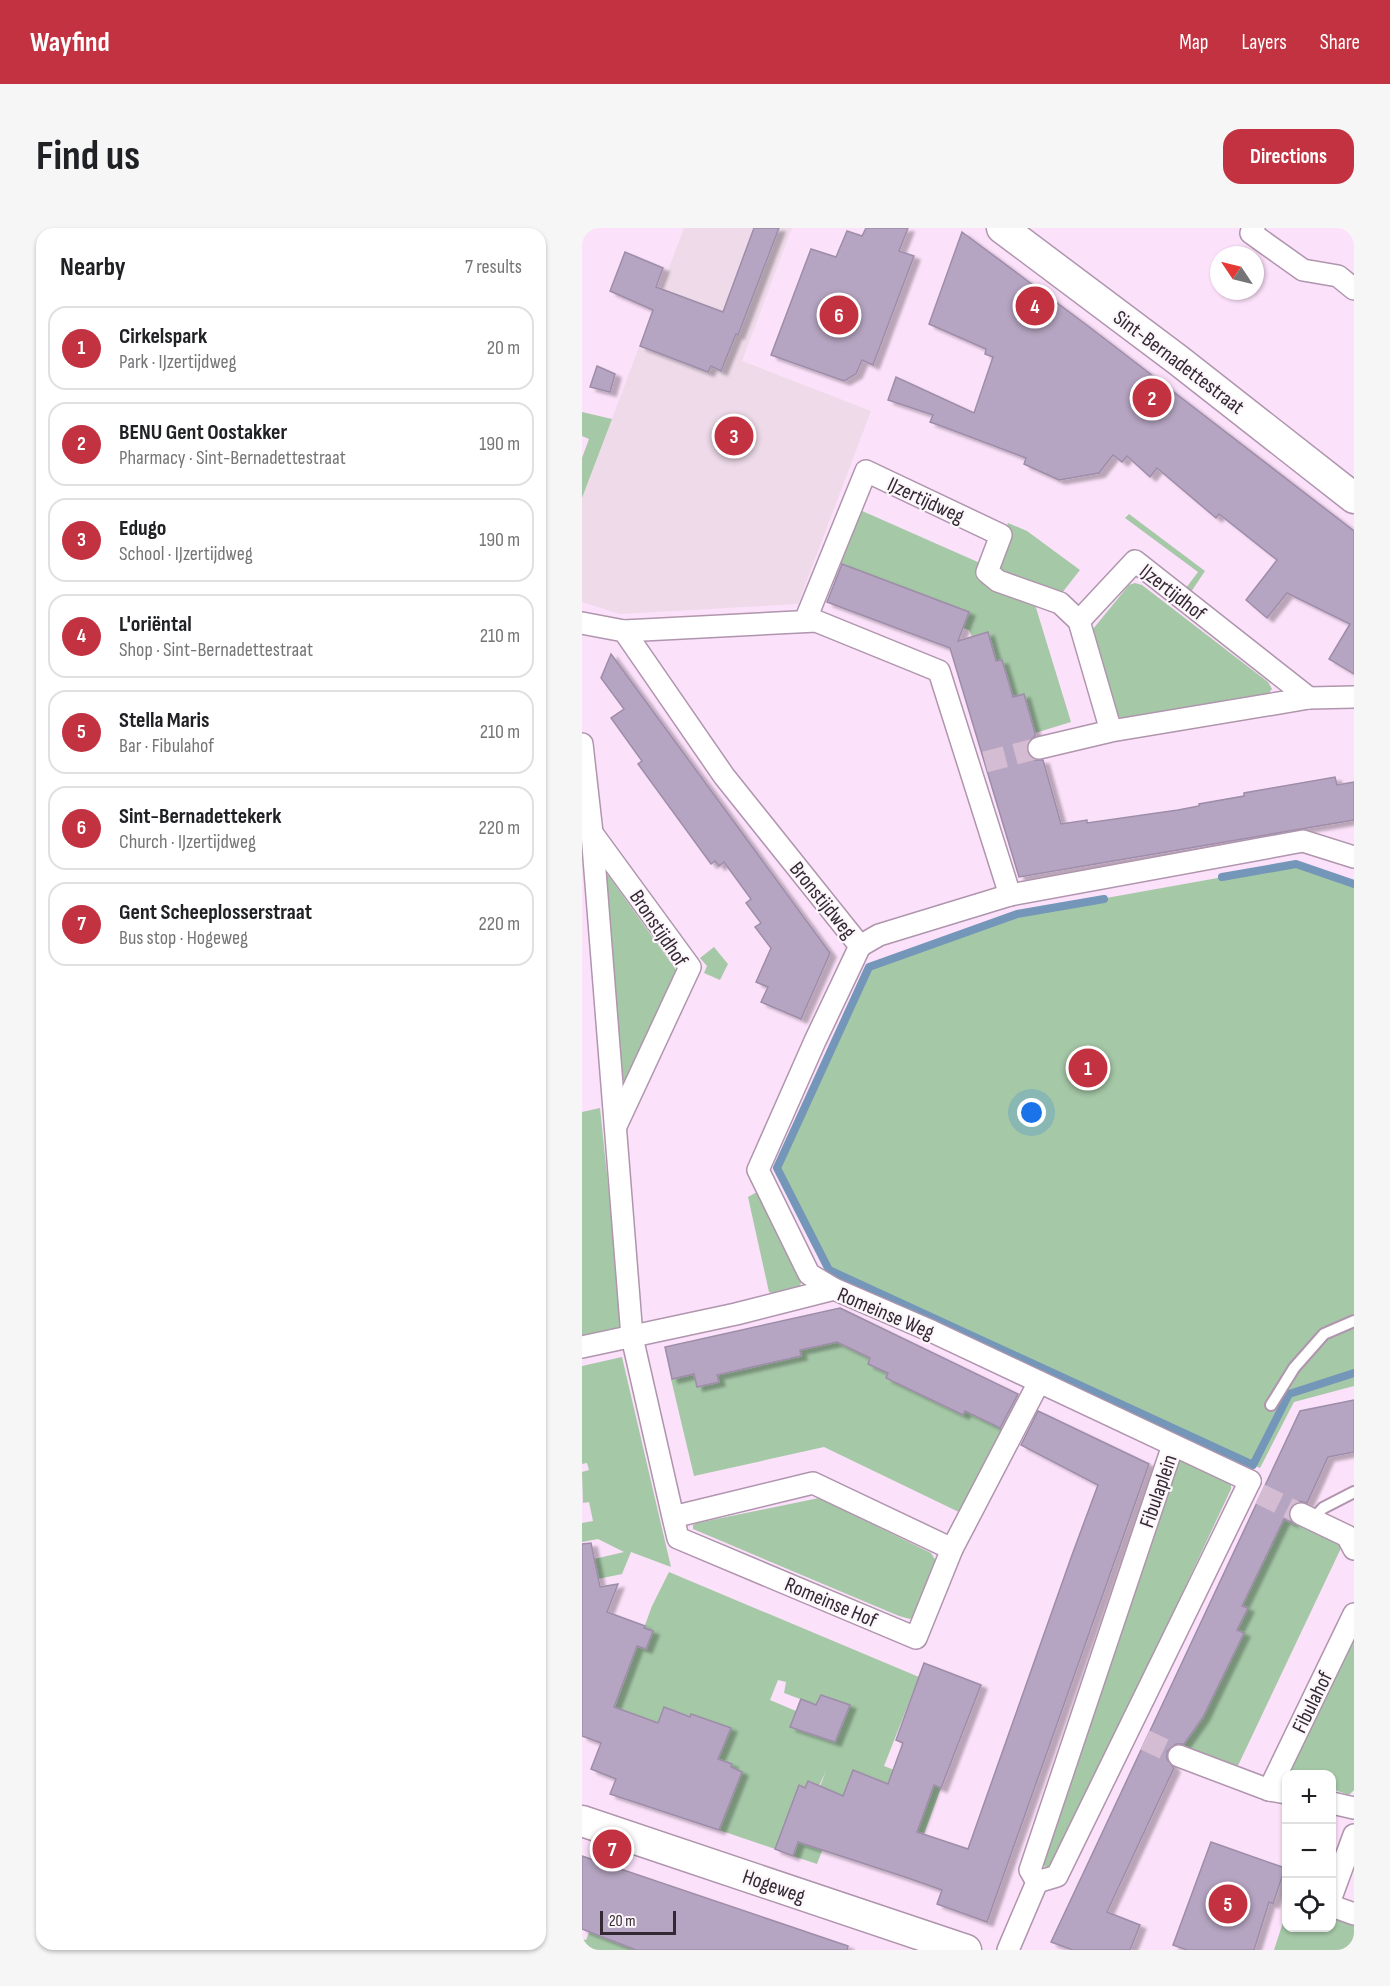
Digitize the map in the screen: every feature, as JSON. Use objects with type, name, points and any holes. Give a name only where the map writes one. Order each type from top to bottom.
[{"type":"street","name":"Sint-Bernadettestraat","points":[[1002,228],[1178,360],[1354,498]]},
{"type":"street","points":[[1254,228],[1251,233],[1303,270],[1338,276],[1354,289]]},
{"type":"street","name":"IJzertijdweg","points":[[805,621],[866,471],[1001,535],[987,572],[998,581],[1060,603],[1079,621]]},
{"type":"street","name":"IJzertijdhof","points":[[1079,621],[1135,561],[1309,698]]},
{"type":"street","points":[[582,623],[624,631],[816,621],[939,671],[976,764],[1010,895]]},
{"type":"street","points":[[1079,621],[1111,730]]},
{"type":"street","name":"Bronstijdweg","points":[[624,631],[724,776],[860,946],[758,1170],[809,1274],[834,1288]]},
{"type":"street","points":[[1039,748],[1111,730],[1309,698],[1354,697]]},
{"type":"street","name":"Bronstijdhof","points":[[582,744],[592,833],[632,1337]]},
{"type":"street","name":"Bronstijdhof","points":[[592,833],[690,967],[616,1126]]},
{"type":"street","points":[[860,946],[879,935],[1010,895],[1303,841],[1354,857]]},
{"type":"street","name":"Romeinse Weg","points":[[582,1347],[736,1314],[834,1288],[1173,1445]]},
{"type":"street","name":"Romeinse Hof","points":[[632,1337],[678,1538],[916,1638],[952,1549],[1039,1382]]},
{"type":"street","name":"Fibulaplein","points":[[1173,1445],[1255,1488],[1136,1736],[1058,1876],[1038,1882],[1030,1870],[1173,1445]]},
{"type":"street","points":[[673,1516],[813,1483],[952,1549]]},
{"type":"street","points":[[1307,1517],[1347,1536],[1354,1549]]},
{"type":"street","name":"Fibulahof","points":[[1179,1756],[1278,1792],[1354,1614]]},
{"type":"street","points":[[1336,1804],[1354,1808]]},
{"type":"street","name":"Hogeweg","points":[[582,1821],[966,1950]]},
{"type":"street","points":[[1336,1884],[1354,1835]]},
{"type":"street","points":[[1008,1950],[1038,1882]]},
{"type":"street","points":[[1336,1907],[1354,1914]]},
{"type":"lane","points":[[1271,1405],[1293,1368],[1324,1334],[1354,1321]]},
{"type":"lane","points":[[1307,1517],[1354,1492]]},
{"type":"shaded area","points":[[684,228],[792,228],[742,361],[871,411],[798,604],[620,614],[582,602],[582,498]]},
{"type":"green space","points":[[582,412],[612,419],[582,498],[582,458],[589,439],[582,436]]},
{"type":"green space","points":[[860,510],[980,563],[976,576],[1033,598],[1071,722],[1035,733],[1024,695],[1013,697],[1002,660],[994,662],[987,633],[972,637],[969,630],[963,628],[969,612],[839,564]]},
{"type":"green space","points":[[1129,514],[1205,571],[1191,592],[1186,588],[1198,572],[1125,518]]},
{"type":"green space","points":[[1008,523],[1027,531],[1080,570],[1058,598],[992,568]]},
{"type":"green space","points":[[1135,583],[1142,585],[1268,682],[1272,689],[1269,693],[1123,720],[1117,715],[1093,629],[1129,585]]},
{"type":"green space","points":[[1296,864],[1354,884],[1354,1386],[1294,1402],[1260,1468],[829,1270],[777,1168],[869,967],[1017,914]]},
{"type":"green space","points":[[603,874],[608,875],[677,971],[632,1078],[625,1082],[622,1078]]},
{"type":"green space","points":[[714,947],[728,964],[720,980],[704,973],[707,966],[700,958]]},
{"type":"green space","points":[[600,1108],[623,1327],[582,1336],[582,1112]]},
{"type":"green space","points":[[757,1192],[760,1194],[801,1283],[799,1288],[774,1294],[769,1292],[748,1197]]},
{"type":"green space","points":[[837,1342],[870,1358],[868,1364],[888,1373],[886,1378],[963,1415],[965,1411],[1006,1431],[965,1515],[824,1447],[694,1476],[671,1379],[694,1374],[697,1387],[719,1382],[716,1369]]},
{"type":"green space","points":[[622,1357],[671,1567],[631,1552],[622,1574],[588,1581],[590,1560],[624,1552],[598,1539],[582,1542],[582,1523],[593,1521],[589,1502],[583,1503],[582,1472],[589,1470],[587,1463],[582,1464],[582,1366]]},
{"type":"green space","points":[[1182,1458],[1231,1483],[1231,1489],[1055,1865],[1050,1868],[1043,1866],[1040,1858],[1177,1465]]},
{"type":"green space","points":[[819,1498],[931,1553],[936,1561],[917,1614],[910,1619],[899,1616],[693,1529],[693,1525],[697,1523]]},
{"type":"green space","points":[[1284,1519],[1342,1546],[1234,1774],[1176,1745],[1195,1722],[1199,1724],[1243,1634],[1237,1630],[1247,1609],[1242,1606]]},
{"type":"green space","points":[[669,1572],[919,1677],[884,1766],[941,1788],[924,1834],[917,1832],[868,1792],[874,1778],[853,1770],[817,1864],[793,1856],[826,1771],[819,1786],[808,1781],[805,1790],[799,1788],[775,1849],[719,1830],[742,1772],[731,1767],[706,1790],[691,1714],[671,1767],[674,1711],[664,1707],[651,1741],[639,1716],[629,1712],[604,1736],[652,1606]],"holes":[[[778,1680],[786,1682],[784,1693],[800,1699],[796,1711],[770,1700]]]},
{"type":"green space","points":[[1354,1634],[1354,1790],[1349,1795],[1336,1790],[1336,1770],[1289,1770]]},
{"type":"green space","points":[[598,1911],[616,1918],[608,1939],[635,1950],[582,1950],[582,1939],[586,1940]]},
{"type":"green space","points":[[1336,1918],[1354,1925],[1354,1950],[1274,1950],[1282,1925],[1282,1932],[1336,1932]]},
{"type":"building","points":[[754,228],[779,228],[738,335],[736,334],[721,371],[711,366],[708,372],[640,346],[653,310],[610,291],[625,252],[663,268],[656,287],[723,312]]},
{"type":"building","points":[[866,228],[908,228],[899,251],[914,256],[873,365],[862,360],[856,374],[844,381],[771,355],[811,249],[836,257],[847,231],[862,236]]},
{"type":"building","points":[[962,232],[1354,531],[1354,674],[1329,659],[1350,624],[1287,593],[1267,618],[1246,600],[1277,560],[1219,514],[1216,518],[1157,468],[1150,477],[1127,456],[1122,462],[1113,455],[1099,473],[1059,480],[1024,464],[1026,458],[930,422],[933,415],[888,400],[896,377],[974,413],[993,357],[985,354],[986,349],[929,324]]},
{"type":"building","points":[[597,366],[615,374],[610,392],[590,387]]},
{"type":"building","points":[[842,564],[969,612],[958,641],[988,632],[996,661],[1002,660],[1013,697],[1024,694],[1035,733],[1027,744],[1027,751],[1035,760],[1043,760],[1061,824],[1087,820],[1087,823],[1178,810],[1244,796],[1244,793],[1335,777],[1337,785],[1354,782],[1354,820],[1019,877],[950,648],[827,602]]},
{"type":"building","points":[[611,654],[830,953],[801,1019],[761,1002],[768,987],[756,982],[771,948],[755,927],[761,923],[746,903],[751,899],[724,862],[719,866],[715,861],[711,864],[638,764],[642,761],[611,718],[624,709],[601,678]]},
{"type":"building","points":[[840,1308],[1018,1394],[1000,1428],[965,1411],[963,1415],[886,1378],[888,1373],[868,1364],[870,1358],[837,1342],[800,1350],[801,1356],[717,1375],[719,1382],[697,1387],[694,1374],[672,1379],[665,1347]]},
{"type":"building","points":[[1354,1400],[1354,1452],[1328,1457],[1307,1503],[1299,1501],[1290,1508],[1288,1516],[1292,1523],[1284,1519],[1242,1606],[1248,1608],[1237,1630],[1244,1633],[1203,1717],[1184,1744],[1176,1744],[1167,1751],[1167,1759],[1174,1768],[1107,1912],[1140,1925],[1130,1950],[1073,1950],[1051,1942],[1300,1411]]},
{"type":"building","points":[[1038,1411],[1149,1464],[987,1922],[937,1904],[942,1890],[908,1878],[798,1842],[793,1856],[775,1849],[799,1785],[805,1788],[808,1781],[843,1796],[853,1770],[888,1784],[903,1743],[896,1740],[924,1663],[981,1685],[941,1788],[934,1785],[917,1832],[968,1849],[1098,1485],[1021,1445]]},
{"type":"building","points":[[591,1543],[600,1587],[618,1584],[607,1612],[653,1631],[646,1649],[637,1646],[614,1707],[658,1723],[664,1707],[731,1728],[718,1759],[732,1764],[731,1767],[742,1772],[719,1830],[610,1794],[616,1779],[591,1769],[601,1743],[582,1736],[582,1544]]},
{"type":"building","points":[[821,1695],[850,1705],[835,1742],[790,1727],[801,1699],[816,1705]]},
{"type":"building","points":[[1211,1842],[1282,1867],[1282,1877],[1273,1904],[1269,1902],[1254,1950],[1187,1950],[1173,1945]]},
{"type":"building","points":[[582,1856],[848,1946],[847,1950],[636,1950],[582,1929]]},
{"type":"waterway","points":[[1222,877],[1296,864],[1354,884]]},
{"type":"waterway","points":[[1104,899],[1017,914],[869,967],[777,1168],[829,1270],[1253,1465],[1289,1394],[1354,1373]]},
{"type":"tunnel","points":[[985,762],[1039,748]]},
{"type":"tunnel","points":[[1260,1494],[1301,1514]]},
{"type":"tunnel","points":[[1145,1740],[1179,1756]]},
{"type":"place","name":"L'oriëntal","points":[[1035,306]]},
{"type":"place","name":"Sint-Bernadettekerk","points":[[839,315]]},
{"type":"place","name":"BENU Gent Oostakker","points":[[1152,398]]},
{"type":"place","name":"Edugo","points":[[734,436]]},
{"type":"place","name":"Cirkelspark","points":[[1088,1068]]},
{"type":"place","name":"Gent Scheeplosserstraat","points":[[612,1849]]},
{"type":"place","name":"Stella Maris","points":[[1228,1904]]}]
